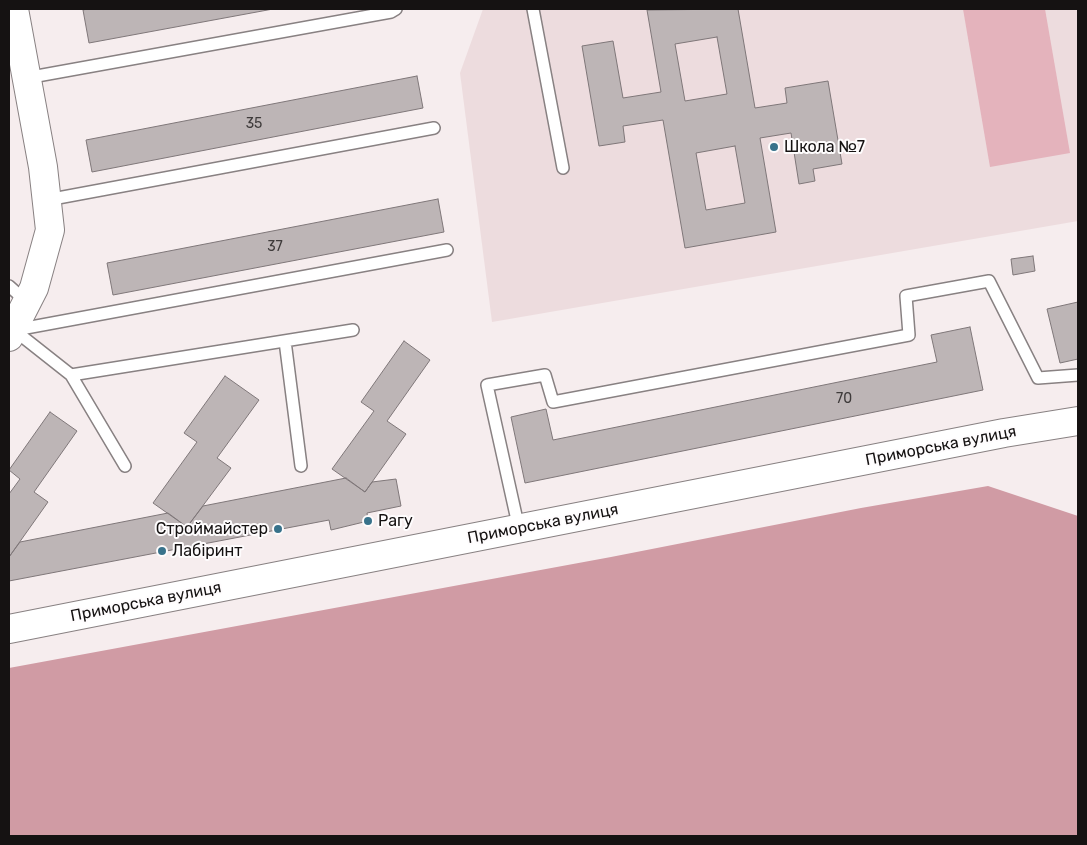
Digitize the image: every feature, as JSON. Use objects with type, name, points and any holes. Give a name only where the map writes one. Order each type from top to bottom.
[{"type":"street","points":[[11,334],[18,294],[34,288],[50,230],[43,167],[14,9]]},
{"type":"street","name":"Приморська вулиця","points":[[9,629],[1004,433],[1078,421]]},
{"type":"lane","points":[[26,78],[391,12],[396,9]]},
{"type":"lane","points":[[533,9],[563,168]]},
{"type":"lane","points":[[47,200],[434,128]]},
{"type":"lane","points":[[11,334],[447,250]]},
{"type":"lane","points":[[519,529],[487,385],[545,375],[553,402],[910,335],[906,296],[989,280],[1038,378],[1078,375]]},
{"type":"lane","points":[[71,376],[353,330]]},
{"type":"lane","points":[[11,334],[71,376],[125,466]]},
{"type":"lane","points":[[285,342],[301,466]]},
{"type":"shaded area","name":"Школа №7","points":[[483,9],[1078,9],[1078,221],[492,322],[460,73]]},
{"type":"shaded area","points":[[963,9],[1045,9],[1070,153],[990,167]]},
{"type":"shaded area","points":[[988,486],[1078,516],[1078,836],[9,836],[9,668],[611,557],[861,508]]},
{"type":"building","points":[[273,9],[89,43],[83,10]]},
{"type":"building","points":[[738,9],[755,108],[787,103],[785,88],[828,81],[842,164],[813,169],[815,181],[799,184],[791,133],[760,138],[776,232],[685,248],[663,120],[623,126],[625,142],[599,146],[582,46],[613,41],[623,98],[661,92],[647,10]],"holes":[[[717,37],[727,94],[685,101],[675,44]],[[735,146],[745,203],[706,210],[696,153]]]},
{"type":"building","points":[[417,76],[423,108],[92,172],[86,140]]},
{"type":"building","points":[[438,199],[444,232],[113,295],[107,263]]},
{"type":"building","points":[[1033,256],[1035,271],[1013,275],[1011,259]]},
{"type":"building","points":[[1078,302],[1078,359],[1060,363],[1047,309]]},
{"type":"building","points":[[970,327],[983,390],[525,483],[511,417],[546,409],[553,440],[937,362],[931,335]]},
{"type":"building","points":[[404,341],[430,360],[387,421],[406,434],[365,492],[332,469],[374,411],[361,402]]},
{"type":"building","points":[[225,376],[259,400],[217,458],[231,468],[187,527],[153,503],[197,442],[184,433]]},
{"type":"building","points":[[50,412],[77,431],[34,492],[48,502],[9,557],[9,494],[20,479],[9,470]]},
{"type":"building","points":[[346,478],[365,492],[372,482],[396,479],[401,506],[367,513],[368,521],[331,530],[329,520],[9,581],[9,557],[20,542],[168,513],[187,527],[203,506]]},
{"type":"place","name":"Школа №7","points":[[774,147]]},
{"type":"place","name":"Рагу","points":[[368,521]]},
{"type":"place","name":"Строймайстер","points":[[278,529]]},
{"type":"place","name":"Лабіринт","points":[[162,551]]}]
